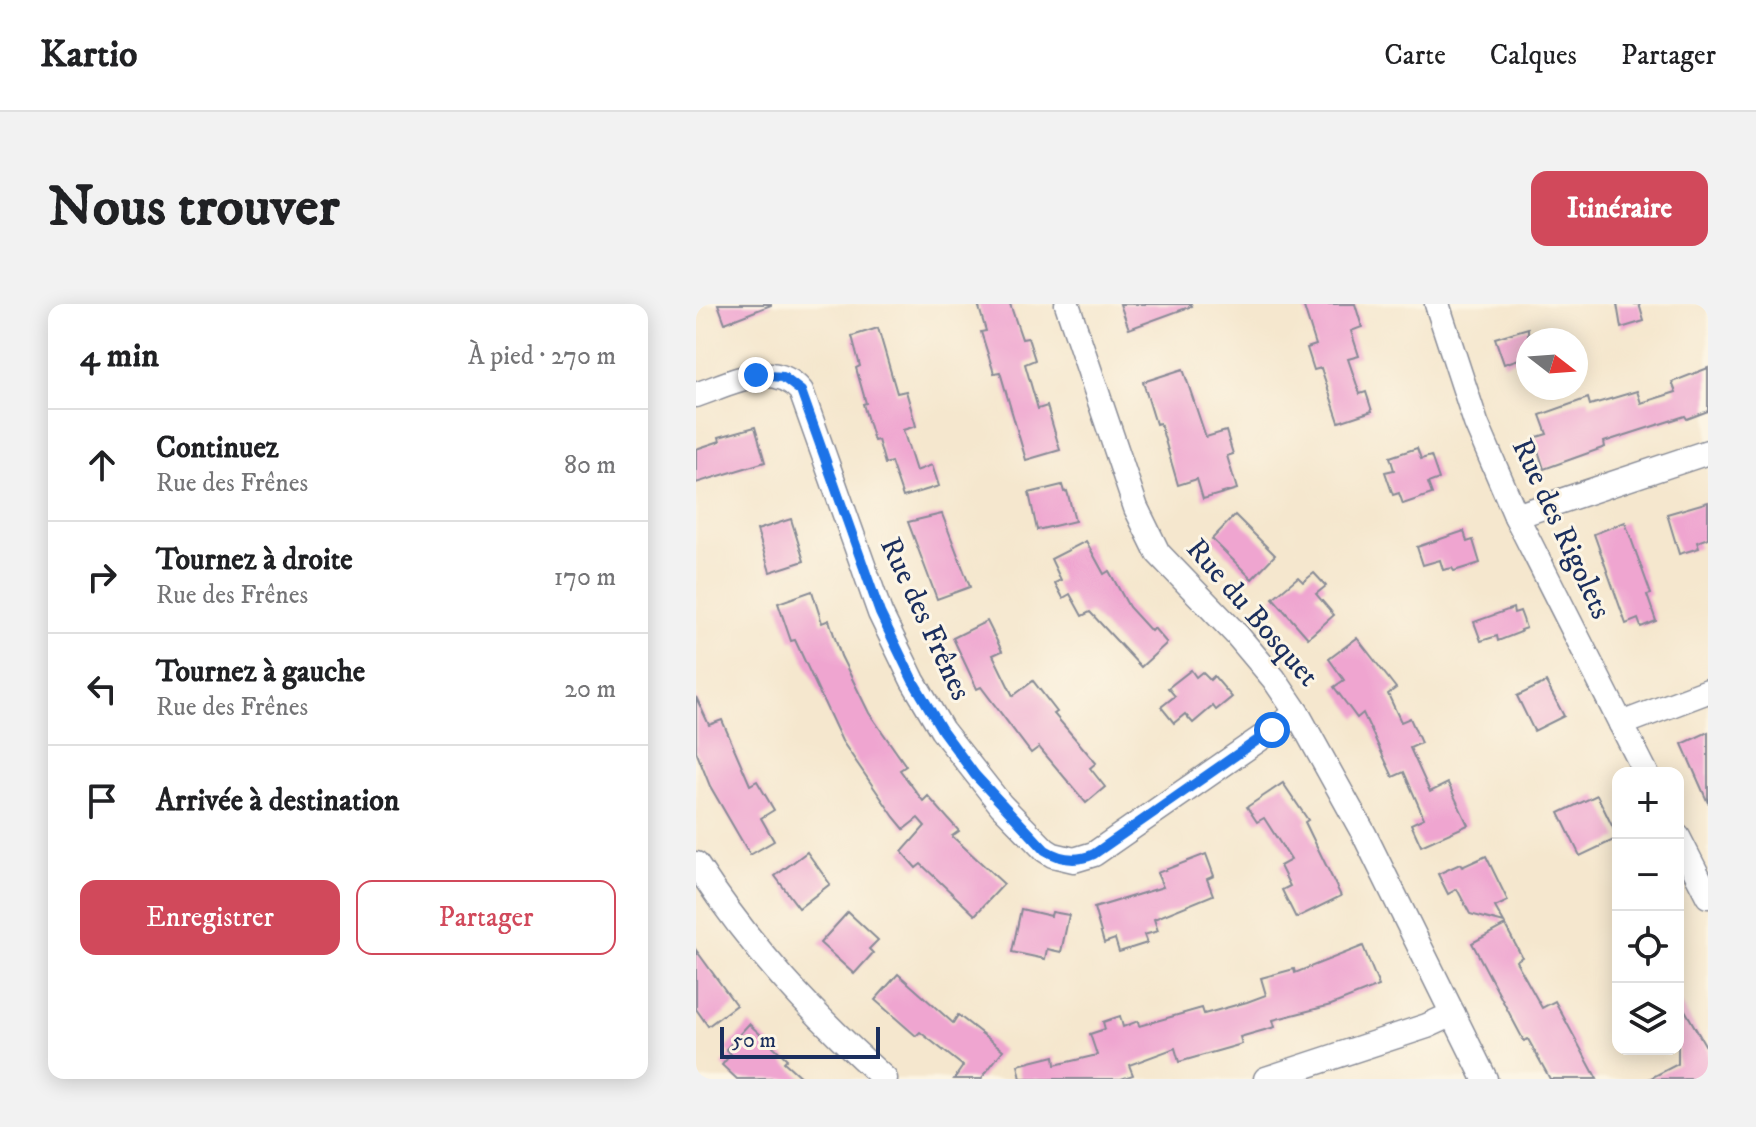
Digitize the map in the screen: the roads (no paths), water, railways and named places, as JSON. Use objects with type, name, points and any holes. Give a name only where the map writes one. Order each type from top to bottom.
[{"type":"street","name":"Rue du Bosquet","points":[[1067,304],[1136,508],[1150,540],[1169,566],[1237,635],[1274,679],[1297,713],[1364,834],[1485,1079]]},
{"type":"street","name":"Rue des Rigolets","points":[[1437,304],[1476,423],[1516,516],[1643,767]]},
{"type":"street","name":"Rue des Frênes","points":[[696,395],[766,374],[783,377],[801,391],[880,613],[920,694],[975,775],[1026,832],[1053,855],[1074,860],[1094,854],[1297,713]]},
{"type":"street","points":[[1516,516],[1708,452]]},
{"type":"street","points":[[1621,724],[1708,691]]},
{"type":"street","points":[[1679,839],[1708,896]]},
{"type":"street","points":[[696,864],[737,923],[783,979],[822,1022],[885,1079]]},
{"type":"street","points":[[1266,1079],[1427,1026],[1453,1014]]}]
